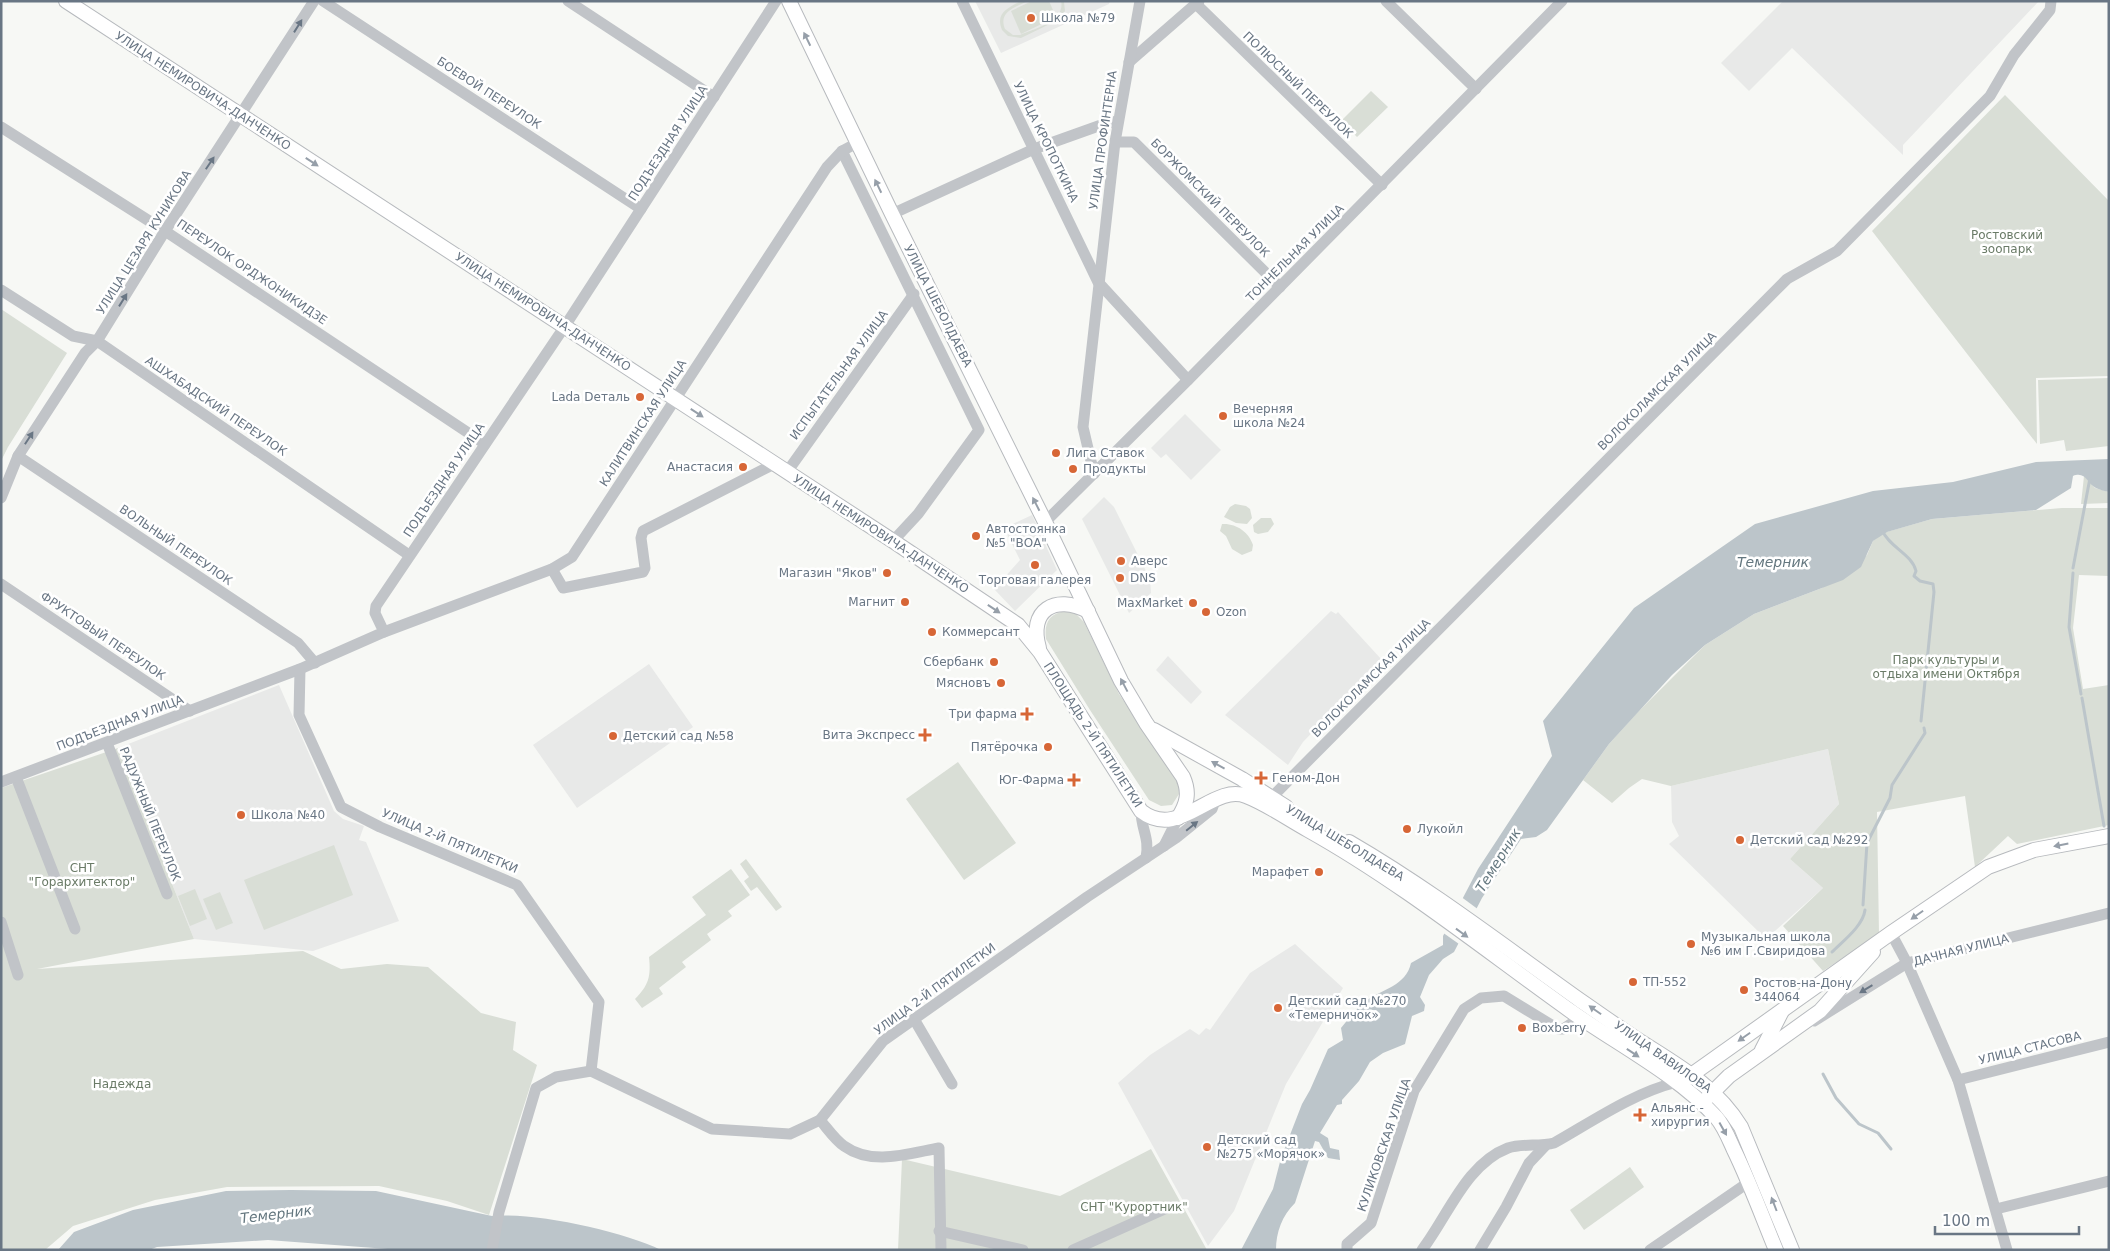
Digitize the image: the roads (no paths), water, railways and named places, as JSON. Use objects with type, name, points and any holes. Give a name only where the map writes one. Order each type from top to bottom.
[{"type":"main road","name":"УЛИЦА НЕМИРОВИЧА-ДАНЧЕНКО","points":[[66,1],[893,540],[1018,625]]},
{"type":"main road","name":"УЛИЦА ШЕБОЛДАЕВА","points":[[789,1],[1088,611]]},
{"type":"main road","name":"ПЛОЩАДЬ 2-Й ПЯТИЛЕТКИ","points":[[1040,652],[1036,633],[1040,616],[1045,610],[1052,605],[1068,603],[1088,611]]},
{"type":"main road","points":[[1088,611],[1121,681],[1149,727],[1172,758],[1187,786],[1185,807],[1178,818]]},
{"type":"main road","name":"ПЛОЩАДЬ 2-Й ПЯТИЛЕТКИ","points":[[1018,625],[1040,652],[1141,811],[1155,819],[1178,818],[1229,796],[1243,795],[1264,798]]},
{"type":"main road","points":[[1149,727],[1242,779],[1264,798]]},
{"type":"main road","name":"УЛИЦА ШЕБОЛДАЕВА","points":[[1264,798],[1352,844],[1511,960]]},
{"type":"main road","points":[[1677,1082],[1694,1076],[1714,1058],[1964,882],[2003,860],[2034,850],[2109,836]]},
{"type":"main road","name":"ДАЧНАЯ УЛИЦА","points":[[1701,1103],[1729,1076],[1820,1011],[1891,933]]},
{"type":"main road","name":"УЛИЦА ВАВИЛОВА","points":[[1511,960],[1580,1018],[1677,1082],[1718,1119],[1749,1182],[1776,1250]]},
{"type":"main road","name":"УЛИЦА ВАВИЛОВА","points":[[1511,960],[1694,1076],[1730,1109],[1741,1127],[1792,1250]]},
{"type":"main road","points":[[1762,1051],[1784,1009]]},
{"type":"street","name":"УЛИЦА ЦЕЗАРЯ КУНИКОВА","points":[[1,498],[18,456],[85,352],[97,341],[165,231],[314,1]]},
{"type":"street","name":"БОЕВОЙ ПЕРЕУЛОК","points":[[323,1],[641,209]]},
{"type":"street","points":[[568,1],[714,97]]},
{"type":"street","name":"ПОДЪЕЗДНАЯ УЛИЦА","points":[[1,782],[300,669],[384,632],[375,613],[376,606],[565,326],[776,1]]},
{"type":"street","name":"УЛИЦА КРОПОТКИНА","points":[[962,1],[1098,282]]},
{"type":"street","name":"УЛИЦА ПРОФИНТЕРНА","points":[[1098,282],[1118,121],[1140,1]]},
{"type":"street","points":[[1386,1],[1476,90]]},
{"type":"street","name":"ТОННЕЛЬНАЯ УЛИЦА","points":[[1045,522],[1382,185],[1562,1]]},
{"type":"street","name":"ВОЛОКОЛАМСКАЯ УЛИЦА","points":[[1264,798],[1787,279],[1837,251],[1984,102],[2003,77],[2014,55],[2050,10],[2051,1]]},
{"type":"street","points":[[1129,62],[1197,3]]},
{"type":"street","name":"ПОЛЮСНЫЙ ПЕРЕУЛОК","points":[[1197,3],[1382,185]]},
{"type":"street","points":[[892,214],[1034,149],[1104,124],[1118,121]]},
{"type":"street","name":"ПЕРЕУЛОК ОРДЖОНИКИДЗЕ","points":[[1,127],[165,231],[485,444]]},
{"type":"street","name":"БОРЖОМСКИЙ ПЕРЕУЛОК","points":[[1115,142],[1134,142],[1280,287]]},
{"type":"street","name":"КАЛИТВИНСКАЯ УЛИЦА","points":[[384,632],[552,569],[572,557],[826,167],[842,151],[857,143]]},
{"type":"street","points":[[842,151],[914,294],[979,430],[918,514],[893,540]]},
{"type":"street","points":[[1098,282],[1188,380]]},
{"type":"street","points":[[1094,474],[1083,427],[1098,282]]},
{"type":"street","name":"АШХАБАДСКИЙ ПЕРЕУЛОК","points":[[1,290],[73,336],[97,341],[409,555]]},
{"type":"street","name":"ИСПЫТАТЕЛЬНАЯ УЛИЦА","points":[[787,472],[914,294]]},
{"type":"street","name":"ВОЛЬНЫЙ ПЕРЕУЛОК","points":[[18,456],[298,643],[315,662]]},
{"type":"street","points":[[552,569],[563,588],[643,572],[645,568],[641,538],[643,531],[774,464]]},
{"type":"street","name":"ФРУКТОВЫЙ ПЕРЕУЛОК","points":[[1,584],[190,712]]},
{"type":"street","name":"УЛИЦА 2-Й ПЯТИЛЕТКИ","points":[[300,669],[299,715],[341,807],[380,827],[517,885],[599,1002],[591,1071],[712,1129],[790,1134],[820,1120],[883,1041],[1163,847],[1212,810],[1215,801]]},
{"type":"street","name":"РАДУЖНЫЙ ПЕРЕУЛОК","points":[[107,743],[167,894]]},
{"type":"street","points":[[16,777],[75,929]]},
{"type":"street","points":[[1141,811],[1141,819],[1148,839],[1146,858]]},
{"type":"street","name":"УЛИЦА 2-Й ПЯТИЛЕТКИ","points":[[1163,847],[1178,818]]},
{"type":"street","name":"ДАЧНАЯ УЛИЦА","points":[[1798,1027],[1818,1020],[1907,963],[2109,913]]},
{"type":"street","points":[[1,922],[18,975]]},
{"type":"street","points":[[1891,933],[1907,963],[1958,1080],[2007,1250]]},
{"type":"street","name":"КУЛИКОВСКАЯ УЛИЦА","points":[[1344,1248],[1371,1222],[1414,1091],[1464,1009],[1481,998],[1492,995],[1504,996],[1558,1029],[1563,1029],[1580,1018]]},
{"type":"street","points":[[914,1019],[952,1084]]},
{"type":"street","name":"УЛИЦА СТАСОВА","points":[[1958,1080],[2109,1042]]},
{"type":"street","points":[[492,1250],[498,1214],[536,1088],[556,1077],[591,1071]]},
{"type":"street","points":[[1480,1250],[1506,1208],[1529,1163],[1546,1145],[1628,1101],[1661,1086],[1677,1082]]},
{"type":"street","points":[[820,1120],[842,1145],[857,1154],[884,1158],[939,1148],[939,1231],[941,1250]]},
{"type":"street","points":[[1422,1250],[1463,1187],[1491,1156],[1522,1145],[1546,1145]]},
{"type":"street","points":[[1996,1209],[2109,1180]]},
{"type":"street","points":[[1650,1250],[1749,1182]]},
{"type":"street","points":[[1072,1250],[1169,1207]]},
{"type":"street","points":[[939,1231],[1023,1250]]},
{"type":"water","name":"Темерник","points":[[2109,459],[2109,492],[2096,488],[2084,477],[2077,475],[2073,476],[2071,488],[2036,510],[1932,519],[1887,532],[1873,541],[1861,567],[1843,580],[1754,614],[1705,645],[1672,675],[1609,744],[1547,830],[1536,837],[1521,839],[1482,898],[1454,952],[1443,959],[1429,975],[1420,997],[1425,1005],[1424,1011],[1412,1016],[1405,1044],[1383,1053],[1370,1062],[1359,1081],[1342,1100],[1342,1104],[1337,1105],[1320,1133],[1328,1138],[1330,1148],[1339,1150],[1340,1160],[1328,1158],[1319,1142],[1315,1141],[1295,1203],[1281,1225],[1277,1237],[1276,1250],[1241,1250],[1273,1189],[1281,1158],[1302,1104],[1328,1049],[1343,1040],[1341,1028],[1353,1013],[1372,997],[1399,982],[1408,971],[1411,963],[1443,945],[1443,936],[1478,869],[1552,756],[1543,721],[1634,608],[1755,524],[1873,491],[1953,482],[2036,462]]},
{"type":"water","name":"Темерник","points":[[226,1191],[376,1191],[492,1216],[531,1217],[578,1224],[624,1236],[661,1250],[401,1250],[268,1240],[157,1247],[149,1250],[58,1250],[74,1232],[133,1210]]},
{"type":"waterway","points":[[2073,568],[2090,478]]},
{"type":"waterway","points":[[1882,530],[1885,536],[1914,565],[1916,571],[1914,576],[1920,581],[1933,584],[1934,592],[1921,721]]},
{"type":"waterway","points":[[2073,573],[2069,627],[2081,694]]},
{"type":"waterway","points":[[2082,698],[2104,826]]},
{"type":"waterway","points":[[1863,905],[1867,843],[1890,798],[1892,785],[1925,733],[1924,728]]},
{"type":"waterway","points":[[1832,952],[1861,922],[1865,910]]},
{"type":"waterway","points":[[1823,1074],[1836,1098],[1859,1124],[1878,1133],[1891,1149]]},
{"type":"place","name":"Школа №79","points":[[1031,18]]},
{"type":"place","name":"Lada Dеталь","points":[[640,397]]},
{"type":"place","name":"Вечерняя школа №24","points":[[1223,416]]},
{"type":"place","name":"Лига Ставок","points":[[1056,453]]},
{"type":"place","name":"Анастасия","points":[[743,467]]},
{"type":"place","name":"Продукты","points":[[1073,469]]},
{"type":"place","name":"Автостоянка №5 \"ВОА\"","points":[[976,536]]},
{"type":"place","name":"Аверс","points":[[1121,561]]},
{"type":"place","name":"Торговая галерея","points":[[1035,565]]},
{"type":"place","name":"Магазин \"Яков\"","points":[[887,573]]},
{"type":"place","name":"DNS","points":[[1120,578]]},
{"type":"place","name":"Магнит","points":[[905,602]]},
{"type":"place","name":"MaxMarket","points":[[1193,603]]},
{"type":"place","name":"Ozon","points":[[1206,612]]},
{"type":"place","name":"Коммерсант","points":[[932,632]]},
{"type":"place","name":"Сбербанк","points":[[994,662]]},
{"type":"place","name":"Мясновъ","points":[[1001,683]]},
{"type":"place","name":"Три фарма","points":[[1027,714]]},
{"type":"place","name":"Вита Экспресс","points":[[925,735]]},
{"type":"place","name":"Детский сад №58","points":[[613,736]]},
{"type":"place","name":"Пятёрочка","points":[[1048,747]]},
{"type":"place","name":"Геном-Дон","points":[[1261,778]]},
{"type":"place","name":"Юг-Фарма","points":[[1074,780]]},
{"type":"place","name":"Школа №40","points":[[241,815]]},
{"type":"place","name":"Лукойл","points":[[1407,829]]},
{"type":"place","name":"Детский сад №292","points":[[1740,840]]},
{"type":"place","name":"Марафет","points":[[1319,872]]},
{"type":"place","name":"Музыкальная школа №6 им Г.Свиридова","points":[[1691,944]]},
{"type":"place","name":"ТП-552","points":[[1633,982]]},
{"type":"place","name":"Ростов-на-Дону 344064","points":[[1744,990]]},
{"type":"place","name":"Детский сад №270 «Темерничок»","points":[[1278,1008]]},
{"type":"place","name":"Boxberry","points":[[1522,1028]]},
{"type":"place","name":"Альянс - хирургия","points":[[1640,1115]]},
{"type":"place","name":"Детский сад №275 «Морячок»","points":[[1207,1147]]},
{"type":"park label","name":"Ростовский зоопарк","points":[[2007,242]]},
{"type":"park label","name":"Парк культуры и отдыха имени Октября","points":[[1946,667]]},
{"type":"park label","name":"СНТ \"Горархитектор\"","points":[[82,875]]},
{"type":"park label","name":"Надежда","points":[[122,1084]]},
{"type":"park label","name":"СНТ \"Курортник\"","points":[[1134,1207]]}]
